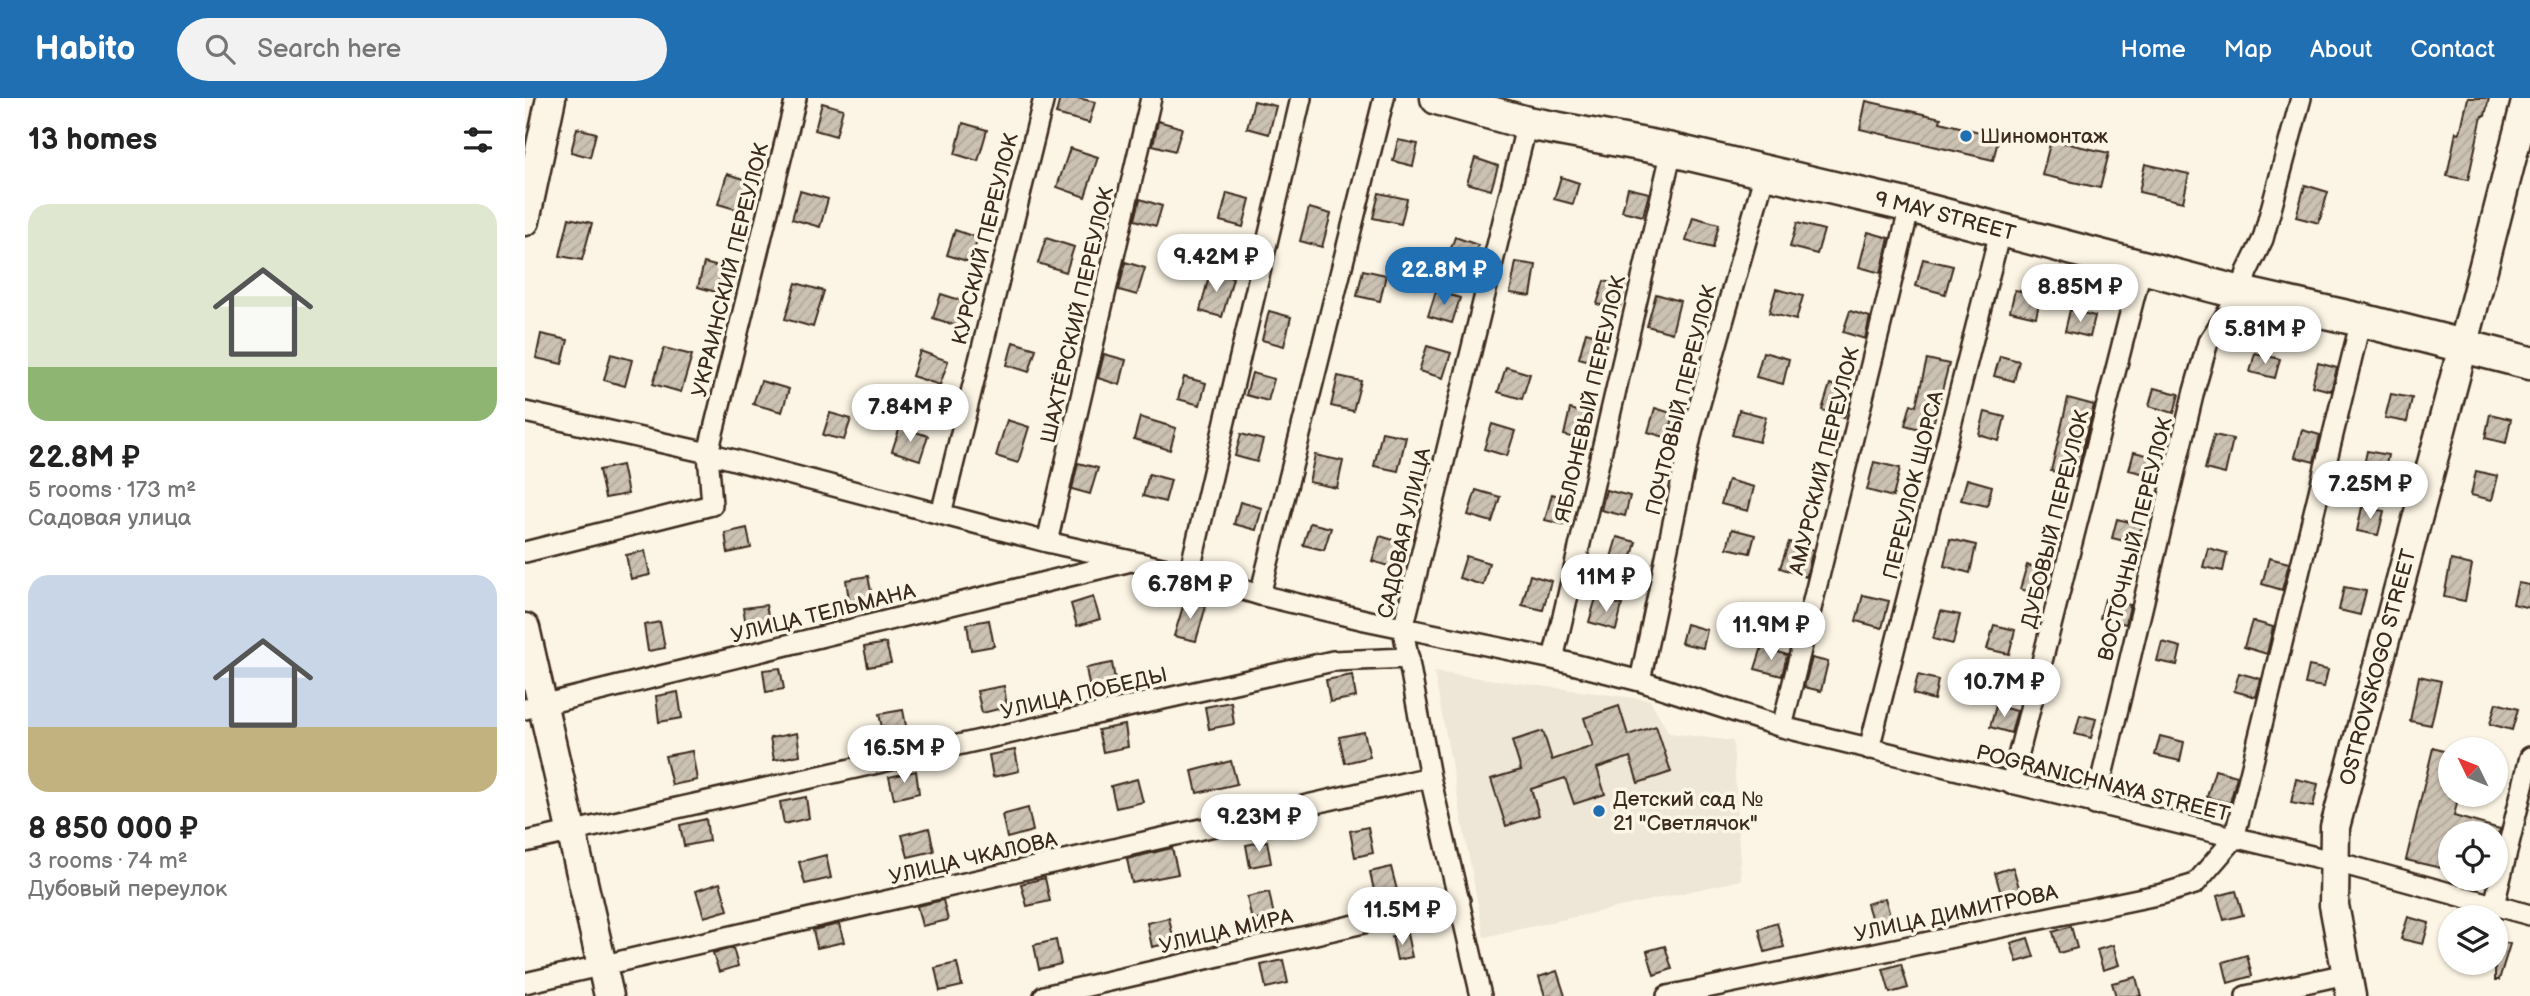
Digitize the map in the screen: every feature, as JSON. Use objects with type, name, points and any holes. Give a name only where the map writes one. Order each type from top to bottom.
[{"type":"main road","points":[[525,221],[551,98]]},
{"type":"main road","name":"9 MAY STREET","points":[[1437,98],[1527,123],[1672,150],[1910,206],[2000,232],[2530,363]]},
{"type":"main road","name":"OSTROVSKOGO STREET","points":[[2348,985],[2334,905],[2335,827],[2527,98]]},
{"type":"main road","points":[[525,628],[533,707],[573,831],[609,996]]},
{"type":"street","name":"УКРАИНСКИЙ ПЕРЕУЛОК","points":[[525,552],[712,505],[708,453],[796,98]]},
{"type":"street","name":"КУРСКИЙ ПЕРЕУЛОК","points":[[941,514],[1044,98]]},
{"type":"street","name":"ШАХТЁРСКИЙ ПЕРЕУЛОК","points":[[1047,542],[1151,98]]},
{"type":"street","points":[[1189,574],[1301,98]]},
{"type":"street","points":[[1260,595],[1384,98]]},
{"type":"street","name":"ВОСТОЧНЫЙ ПЕРЕУЛОК","points":[[2095,805],[2208,342],[2241,293],[2247,272],[2263,239],[2301,98]]},
{"type":"street","name":"САДОВАЯ УЛИЦА","points":[[1481,996],[1430,777],[1403,629],[1527,123]]},
{"type":"street","name":"ЯБЛОНЕВЫЙ ПЕРЕУЛОК","points":[[1553,659],[1672,150]]},
{"type":"street","name":"ПОЧТОВЫЙ ПЕРЕУЛОК","points":[[1640,681],[1692,432],[1765,173]]},
{"type":"street","name":"АМУРСКИЙ ПЕРЕУЛОК","points":[[1782,727],[1910,206]]},
{"type":"street","name":"ПЕРЕУЛОК ЩОРСА","points":[[1869,749],[2000,232]]},
{"type":"street","name":"ДУБОВЫЙ ПЕРЕУЛОК","points":[[2011,784],[2142,266]]},
{"type":"street","points":[[2234,839],[2361,320]]},
{"type":"street","name":"POGRANICHNAYA STREET","points":[[525,412],[708,453],[1047,542],[1189,574],[1260,595],[1403,629],[1553,659],[1640,681],[1782,727],[2336,862],[2494,905]]},
{"type":"street","name":"УЛИЦА ТЕЛЬМАНА","points":[[533,707],[1132,561]]},
{"type":"street","name":"УЛИЦА ПОБЕДЫ","points":[[525,842],[1333,661],[1409,658]]},
{"type":"street","points":[[2494,905],[2530,757]]},
{"type":"street","name":"УЛИЦА ЧКАЛОВА","points":[[525,983],[1430,777]]},
{"type":"street","name":"УЛИЦА ДИМИТРОВА","points":[[1667,996],[2162,894],[2195,884],[2234,839]]},
{"type":"street","name":"УЛИЦА МИРА","points":[[1044,996],[1460,901]]},
{"type":"street","name":"POGRANICHNAYA STREET","points":[[2508,909],[2530,915]]},
{"type":"street","points":[[2246,996],[2348,985]]},
{"type":"shaded area","name":"Детский сад № 21 \"Светлячок\"","points":[[1434,672],[1650,700],[1669,733],[1733,741],[1741,880],[1484,937]]},
{"type":"building","points":[[1060,98],[1095,102],[1089,123],[1056,114]]},
{"type":"building","points":[[2468,98],[2489,98],[2485,116],[2482,116],[2468,180],[2447,176],[2456,132],[2460,133]]},
{"type":"building","points":[[1254,101],[1276,106],[1269,134],[1247,128]]},
{"type":"building","points":[[1866,101],[1941,118],[1940,122],[1999,137],[1993,160],[1860,129]]},
{"type":"building","points":[[822,103],[843,109],[836,136],[815,130]]},
{"type":"building","points":[[1158,121],[1182,128],[1175,151],[1153,145]]},
{"type":"building","points":[[963,123],[987,130],[978,161],[955,154]]},
{"type":"building","points":[[577,128],[596,133],[590,157],[571,152]]},
{"type":"building","points":[[1398,140],[1418,144],[1413,166],[1393,161]]},
{"type":"building","points":[[2051,140],[2109,153],[2100,188],[2042,175]]},
{"type":"building","points":[[1070,148],[1098,157],[1085,197],[1057,187]]},
{"type":"building","points":[[1475,158],[1498,166],[1491,190],[1467,183]]},
{"type":"building","points":[[2145,164],[2189,174],[2183,202],[2139,192]]},
{"type":"building","points":[[727,174],[755,182],[746,212],[718,204]]},
{"type":"building","points":[[1561,177],[1579,183],[1573,204],[1554,199]]},
{"type":"building","points":[[2305,185],[2328,192],[2319,223],[2296,217]]},
{"type":"building","points":[[1628,188],[1649,193],[1643,216],[1622,211]]},
{"type":"building","points":[[800,191],[828,199],[820,227],[792,219]]},
{"type":"building","points":[[1227,193],[1250,199],[1243,227],[1220,221]]},
{"type":"building","points":[[1379,193],[1407,199],[1401,224],[1373,218]]},
{"type":"building","points":[[1140,199],[1162,206],[1156,226],[1135,220]]},
{"type":"building","points":[[1309,208],[1331,214],[1322,247],[1300,241]]},
{"type":"building","points":[[1693,217],[1719,224],[1713,248],[1686,241]]},
{"type":"building","points":[[569,218],[592,223],[582,260],[560,256]]},
{"type":"building","points":[[1797,223],[1824,230],[1817,254],[1790,247]]},
{"type":"building","points":[[955,230],[978,238],[970,262],[947,255]]},
{"type":"building","points":[[1868,232],[1889,238],[1881,273],[1859,267]]},
{"type":"building","points":[[1455,237],[1478,245],[1470,269],[1446,262]]},
{"type":"building","points":[[1046,238],[1074,247],[1066,272],[1038,263]]},
{"type":"building","points":[[1923,259],[1953,266],[1945,294],[1916,286]]},
{"type":"building","points":[[1125,262],[1145,268],[1137,295],[1119,290]]},
{"type":"building","points":[[1516,262],[1536,265],[1531,296],[1510,293]]},
{"type":"building","points":[[704,263],[723,268],[716,292],[698,287]]},
{"type":"building","points":[[1363,270],[1386,275],[1380,301],[1357,296]]},
{"type":"building","points":[[1210,272],[1233,278],[1222,317],[1200,311]]},
{"type":"building","points":[[1604,281],[1625,287],[1619,310],[1597,304]]},
{"type":"building","points":[[796,283],[824,291],[813,327],[785,319]]},
{"type":"building","points":[[1776,289],[1803,296],[1796,320],[1769,313]]},
{"type":"building","points":[[2015,290],[2041,295],[2036,317],[2010,311]]},
{"type":"building","points":[[1436,291],[1460,298],[1452,323],[1428,316]]},
{"type":"building","points":[[941,294],[969,303],[961,327],[933,318]]},
{"type":"building","points":[[1656,294],[1680,301],[1672,333],[1647,326]]},
{"type":"building","points":[[2070,310],[2095,316],[2090,337],[2065,331]]},
{"type":"building","points":[[1269,311],[1291,317],[1284,346],[1262,340]]},
{"type":"building","points":[[1850,311],[1870,317],[1865,339],[1843,332]]},
{"type":"building","points":[[1586,332],[1608,338],[1601,364],[1579,358]]},
{"type":"building","points":[[541,334],[568,340],[562,364],[536,358]]},
{"type":"building","points":[[1013,342],[1036,349],[1029,372],[1007,365]]},
{"type":"building","points":[[1427,346],[1451,353],[1443,378],[1419,371]]},
{"type":"building","points":[[664,348],[692,355],[681,392],[653,384]]},
{"type":"building","points":[[920,351],[948,361],[940,385],[912,376]]},
{"type":"building","points":[[1763,352],[1789,359],[1783,384],[1756,377]]},
{"type":"building","points":[[2255,353],[2280,359],[2275,378],[2250,372]]},
{"type":"building","points":[[611,354],[632,360],[625,386],[604,380]]},
{"type":"building","points":[[1104,354],[1126,360],[1120,385],[1098,378]]},
{"type":"building","points":[[2000,356],[2019,361],[2014,381],[1994,376]]},
{"type":"building","points":[[1927,359],[1949,364],[1931,432],[1905,425],[1911,404],[1916,406]]},
{"type":"building","points":[[2318,363],[2337,368],[2331,391],[2312,386]]},
{"type":"building","points":[[1506,367],[1530,374],[1522,399],[1498,392]]},
{"type":"building","points":[[1252,373],[1274,379],[1268,401],[1246,395]]},
{"type":"building","points":[[1338,376],[1361,381],[1353,411],[1331,406]]},
{"type":"building","points":[[1184,377],[1206,383],[1200,405],[1178,399]]},
{"type":"building","points":[[761,381],[789,389],[782,412],[753,404]]},
{"type":"building","points":[[1830,384],[1852,392],[1844,418],[1822,410]]},
{"type":"building","points":[[2154,388],[2179,394],[2174,413],[2149,406]]},
{"type":"building","points":[[2391,394],[2412,398],[2407,422],[2385,418]]},
{"type":"building","points":[[2068,398],[2094,405],[2076,477],[2051,471]]},
{"type":"building","points":[[1655,408],[1674,414],[1668,438],[1648,432]]},
{"type":"building","points":[[1570,409],[1592,415],[1585,441],[1564,435]]},
{"type":"building","points":[[1739,410],[1766,417],[1759,442],[1732,435]]},
{"type":"building","points":[[1985,412],[2005,417],[1999,441],[1979,435]]},
{"type":"building","points":[[830,413],[851,419],[844,440],[823,435]]},
{"type":"building","points":[[2490,414],[2511,419],[2506,443],[2485,438]]},
{"type":"building","points":[[1140,417],[1176,428],[1170,450],[1134,439]]},
{"type":"building","points":[[1007,420],[1029,427],[1018,463],[996,456]]},
{"type":"building","points":[[1492,424],[1515,431],[1507,456],[1484,449]]},
{"type":"building","points":[[900,427],[928,436],[920,460],[892,451]]},
{"type":"building","points":[[2302,430],[2320,435],[2314,462],[2295,457]]},
{"type":"building","points":[[1382,432],[1406,437],[1398,471],[1374,466]]},
{"type":"building","points":[[1241,434],[1263,440],[1257,462],[1235,456]]},
{"type":"building","points":[[2214,435],[2233,439],[2225,474],[2205,469]]},
{"type":"building","points":[[2367,451],[2388,455],[2383,479],[2362,475]]},
{"type":"building","points":[[2134,452],[2159,458],[2154,476],[2129,470]]},
{"type":"building","points":[[1315,455],[1343,461],[1337,488],[1309,482]]},
{"type":"building","points":[[1874,462],[1900,468],[1893,497],[1867,490]]},
{"type":"building","points":[[1078,463],[1098,468],[1090,494],[1072,489]]},
{"type":"building","points":[[622,465],[628,494],[605,498],[599,470]]},
{"type":"building","points":[[2476,471],[2498,476],[2492,500],[2471,495]]},
{"type":"building","points":[[1149,474],[1171,480],[1165,502],[1143,496]]},
{"type":"building","points":[[1967,479],[1992,486],[1987,506],[1961,500]]},
{"type":"building","points":[[1728,480],[1754,487],[1748,511],[1721,504]]},
{"type":"building","points":[[1476,490],[1500,497],[1492,522],[1468,515]]},
{"type":"building","points":[[1606,490],[1630,496],[1625,516],[1601,510]]},
{"type":"building","points":[[1552,494],[1573,500],[1566,525],[1545,520]]},
{"type":"building","points":[[1240,502],[1262,508],[1256,530],[1234,524]]},
{"type":"building","points":[[2362,507],[2384,511],[2378,535],[2357,531]]},
{"type":"building","points":[[2117,519],[2142,525],[2137,544],[2112,538]]},
{"type":"building","points":[[1310,523],[1331,528],[1324,550],[1303,545]]},
{"type":"building","points":[[747,528],[751,548],[728,553],[725,533]]},
{"type":"building","points":[[1732,529],[1755,535],[1750,553],[1727,548]]},
{"type":"building","points":[[1380,536],[1403,543],[1395,568],[1372,561]]},
{"type":"building","points":[[1617,537],[1636,542],[1629,567],[1610,561]]},
{"type":"building","points":[[1950,539],[1976,545],[1970,573],[1944,566]]},
{"type":"building","points":[[1789,542],[1813,550],[1806,577],[1780,568]]},
{"type":"building","points":[[2208,548],[2227,553],[2223,571],[2203,567]]},
{"type":"building","points":[[645,551],[650,575],[631,579],[626,555]]},
{"type":"building","points":[[1466,556],[1489,563],[1483,585],[1459,578]]},
{"type":"building","points":[[2269,558],[2289,563],[2282,590],[2262,584]]},
{"type":"building","points":[[2451,560],[2472,565],[2465,601],[2444,597]]},
{"type":"building","points":[[2027,565],[2052,572],[2046,596],[2020,589]]},
{"type":"building","points":[[1530,575],[1551,581],[1543,610],[1522,605]]},
{"type":"building","points":[[868,576],[873,602],[850,606],[846,580]]},
{"type":"building","points":[[2518,583],[2530,585],[2530,608],[2513,604]]},
{"type":"building","points":[[2344,587],[2366,591],[2360,615],[2339,610]]},
{"type":"building","points":[[1863,595],[1889,601],[1882,628],[1856,621]]},
{"type":"building","points":[[1093,597],[1100,619],[1077,626],[1071,604]]},
{"type":"building","points":[[1596,598],[1622,605],[1616,630],[1589,622]]},
{"type":"building","points":[[2105,599],[2130,605],[2126,624],[2100,618]]},
{"type":"building","points":[[1185,600],[1206,606],[1196,641],[1174,636]]},
{"type":"building","points":[[766,605],[770,626],[747,630],[743,608]]},
{"type":"building","points":[[1941,611],[1960,615],[1953,644],[1933,639]]},
{"type":"building","points":[[989,620],[994,646],[971,650],[967,624]]},
{"type":"building","points":[[2252,621],[2273,627],[2267,654],[2244,647]]},
{"type":"building","points":[[660,622],[665,648],[648,651],[644,625]]},
{"type":"building","points":[[1686,624],[1707,630],[1703,648],[1681,643]]},
{"type":"building","points":[[1994,625],[2015,630],[2009,654],[1987,649]]},
{"type":"building","points":[[2162,642],[2181,647],[2177,665],[2157,661]]},
{"type":"building","points":[[886,643],[891,663],[868,667],[864,647]]},
{"type":"building","points":[[1762,647],[1787,655],[1782,676],[1755,669]]},
{"type":"building","points":[[1812,658],[1828,662],[1821,691],[1804,687]]},
{"type":"building","points":[[1112,663],[1116,685],[1090,690],[1086,668]]},
{"type":"building","points":[[2309,666],[2328,670],[2324,687],[2305,684]]},
{"type":"building","points":[[780,668],[784,689],[766,692],[763,670]]},
{"type":"building","points":[[2239,673],[2261,679],[2256,697],[2234,691]]},
{"type":"building","points":[[1352,675],[1356,697],[1330,702],[1326,680]]},
{"type":"building","points":[[1918,675],[1938,680],[1934,700],[1913,694]]},
{"type":"building","points":[[2419,676],[2441,681],[2431,725],[2410,721]]},
{"type":"building","points":[[1004,686],[1007,707],[982,713],[977,691]]},
{"type":"building","points":[[678,692],[682,718],[659,722],[656,696]]},
{"type":"building","points":[[1231,702],[1234,724],[1209,729],[1205,707]]},
{"type":"building","points":[[2496,703],[2518,709],[2512,730],[2490,724]]},
{"type":"building","points":[[1619,706],[1628,735],[1656,726],[1671,772],[1638,783],[1630,757],[1597,768],[1605,794],[1574,804],[1565,778],[1531,789],[1539,815],[1506,826],[1491,779],[1521,770],[1512,741],[1543,731],[1552,760],[1593,746],[1584,718]]},
{"type":"building","points":[[1996,706],[2017,711],[2011,733],[1990,727]]},
{"type":"building","points":[[903,710],[907,731],[884,736],[879,714]]},
{"type":"building","points":[[2080,715],[2096,719],[2091,738],[2075,734]]},
{"type":"building","points":[[1125,725],[1128,747],[1103,752],[1098,730]]},
{"type":"building","points":[[1364,732],[1370,757],[1345,763],[1339,737]]},
{"type":"building","points":[[797,733],[800,755],[774,760],[770,738]]},
{"type":"building","points":[[2160,736],[2184,742],[2180,761],[2155,755]]},
{"type":"building","points":[[2433,748],[2438,749],[2438,807],[2456,807],[2454,816],[2472,821],[2438,821],[2438,867],[2406,860]]},
{"type":"building","points":[[1015,750],[1019,771],[993,777],[989,755]]},
{"type":"building","points":[[692,751],[697,780],[672,785],[665,756]]},
{"type":"building","points":[[1231,761],[1237,784],[1197,793],[1192,771]]},
{"type":"building","points":[[2215,770],[2237,776],[2230,803],[2207,797]]},
{"type":"building","points":[[916,771],[919,793],[894,799],[889,777]]},
{"type":"building","points":[[1137,779],[1143,802],[1116,808],[1111,786]]},
{"type":"building","points":[[2296,779],[2318,784],[2313,807],[2291,803]]},
{"type":"building","points":[[806,797],[809,818],[784,824],[780,802]]},
{"type":"building","points":[[1028,808],[1033,831],[1007,838],[1002,815]]},
{"type":"building","points":[[706,819],[709,841],[684,846],[680,825]]},
{"type":"building","points":[[1368,827],[1373,853],[1355,857],[1350,831]]},
{"type":"building","points":[[929,828],[934,851],[908,857],[902,835]]},
{"type":"building","points":[[1267,841],[1271,863],[1250,867],[1246,845]]},
{"type":"building","points":[[1172,848],[1178,874],[1132,883],[1127,859]]},
{"type":"building","points":[[826,855],[831,878],[805,884],[799,862]]},
{"type":"building","points":[[1391,867],[1397,890],[1375,895],[1370,872]]},
{"type":"building","points":[[2013,867],[2020,891],[2002,897],[1995,873]]},
{"type":"building","points":[[1045,878],[1050,901],[1027,906],[1021,884]]},
{"type":"building","points":[[720,883],[728,910],[704,917],[696,891]]},
{"type":"building","points":[[2236,891],[2243,915],[2224,920],[2217,896]]},
{"type":"building","points":[[1269,892],[1274,916],[1252,921],[1247,897]]},
{"type":"building","points":[[1885,898],[1892,922],[1874,927],[1867,904]]},
{"type":"building","points":[[943,900],[948,920],[922,926],[917,906]]},
{"type":"building","points":[[2408,917],[2429,923],[2423,944],[2401,939]]},
{"type":"building","points":[[1169,918],[1174,942],[1152,947],[1147,923]]},
{"type":"building","points":[[1777,923],[1784,947],[1765,952],[1759,929]]},
{"type":"building","points":[[839,924],[844,942],[817,948],[813,930]]},
{"type":"building","points":[[2071,926],[2077,948],[2059,953],[2053,932]]},
{"type":"building","points":[[1407,934],[1412,957],[1397,960],[1392,936]]},
{"type":"building","points":[[2028,938],[2034,957],[2017,962],[2011,943]]},
{"type":"building","points":[[1056,940],[1061,964],[1039,969],[1034,945]]},
{"type":"building","points":[[2113,945],[2119,965],[2103,970],[2097,950]]},
{"type":"building","points":[[1665,946],[1672,969],[1654,975],[1647,951]]},
{"type":"building","points":[[733,948],[738,966],[719,972],[713,953]]},
{"type":"building","points":[[2247,955],[2252,976],[2228,983],[2223,962]]},
{"type":"building","points":[[1283,960],[1288,983],[1266,988],[1261,965]]},
{"type":"building","points":[[957,963],[962,986],[940,991],[935,968]]},
{"type":"building","points":[[1901,964],[1908,988],[1890,993],[1883,969]]},
{"type":"building","points":[[1557,971],[1565,996],[1545,996],[1539,977]]},
{"type":"building","points":[[2136,977],[2141,996],[2116,996],[2112,983]]},
{"type":"place","name":"Шиномонтаж","points":[[1966,136]]},
{"type":"place","name":"Детский сад № 21 \"Светлячок\"","points":[[1599,811]]}]
